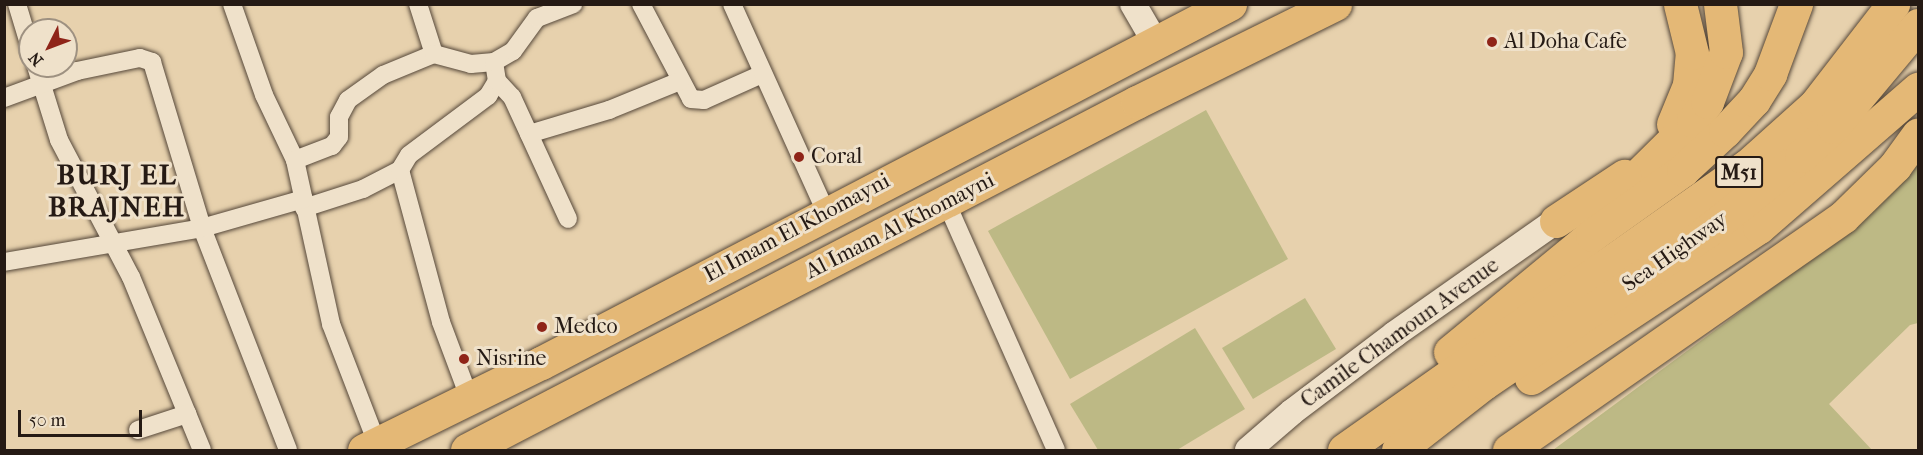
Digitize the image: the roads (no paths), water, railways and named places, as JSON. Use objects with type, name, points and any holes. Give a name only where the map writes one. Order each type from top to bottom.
[{"type":"highway","name":"El Imam El Khomayni","points":[[371,447],[564,351],[826,212],[1230,4]]},
{"type":"highway","name":"Al Imam Al Khomayni","points":[[466,450],[947,204],[1137,102],[1335,4]]},
{"type":"highway","points":[[1556,221],[1657,153],[1689,85],[1692,53],[1680,4]]},
{"type":"highway","points":[[1592,235],[1600,214],[1657,153],[1693,121],[1718,76],[1726,52],[1720,4]]},
{"type":"highway","points":[[1394,439],[1431,367],[1592,235],[1683,170],[1754,100],[1770,74],[1796,4]]},
{"type":"highway","points":[[1807,4],[1814,4]]},
{"type":"highway","name":"Sea Highway","points":[[1394,439],[1552,305],[1747,166],[1815,105],[1893,4]]},
{"type":"highway","name":"Sea Highway","points":[[1394,439],[1484,383],[1706,232],[1833,127],[1918,25]]},
{"type":"highway","points":[[1833,127],[1918,46]]},
{"type":"highway","points":[[1394,439],[1467,420],[1716,257],[1759,227],[1918,89]]},
{"type":"highway","points":[[1509,450],[1843,217],[1895,166],[1918,134]]},
{"type":"highway","points":[[564,351],[552,363],[547,380],[557,390],[584,390]]},
{"type":"highway","points":[[477,394],[507,391],[517,398],[518,414],[507,430]]},
{"type":"highway","name":"M51","points":[[1344,450],[1394,439]]},
{"type":"main road","points":[[1133,4],[1155,42]]},
{"type":"main road","name":"Camile Chamoun Avenue","points":[[1248,450],[1377,348],[1556,221]]},
{"type":"street","points":[[232,4],[264,95],[295,160],[331,324],[371,447]]},
{"type":"street","points":[[418,4],[434,54]]},
{"type":"street","points":[[295,160],[336,143],[341,111],[367,85],[421,57],[434,54],[471,64],[494,63],[513,51],[532,11],[573,4]]},
{"type":"street","points":[[641,4],[686,94],[697,101],[762,74]]},
{"type":"street","points":[[732,4],[826,212]]},
{"type":"street","points":[[4,98],[77,71],[140,58],[150,60],[164,94],[202,228],[288,450]]},
{"type":"street","points":[[494,63],[497,81],[508,90],[568,219]]},
{"type":"street","points":[[39,78],[59,140],[148,314],[202,450]]},
{"type":"street","points":[[4,262],[202,228],[363,189],[400,170],[409,155],[482,103],[497,81]]},
{"type":"street","points":[[529,134],[590,117],[680,81]]},
{"type":"street","points":[[400,170],[441,322],[477,394]]},
{"type":"street","points":[[947,204],[1056,450]]},
{"type":"street","points":[[138,430],[187,414]]},
{"type":"place","name":"Al Doha Cafe","points":[[1492,42]]},
{"type":"place","name":"Coral","points":[[799,157]]},
{"type":"place","name":"Medco","points":[[542,327]]},
{"type":"place","name":"Nisrine","points":[[464,359]]},
{"type":"district","name":"BURJ EL BRAJNEH","points":[[117,191]]}]
